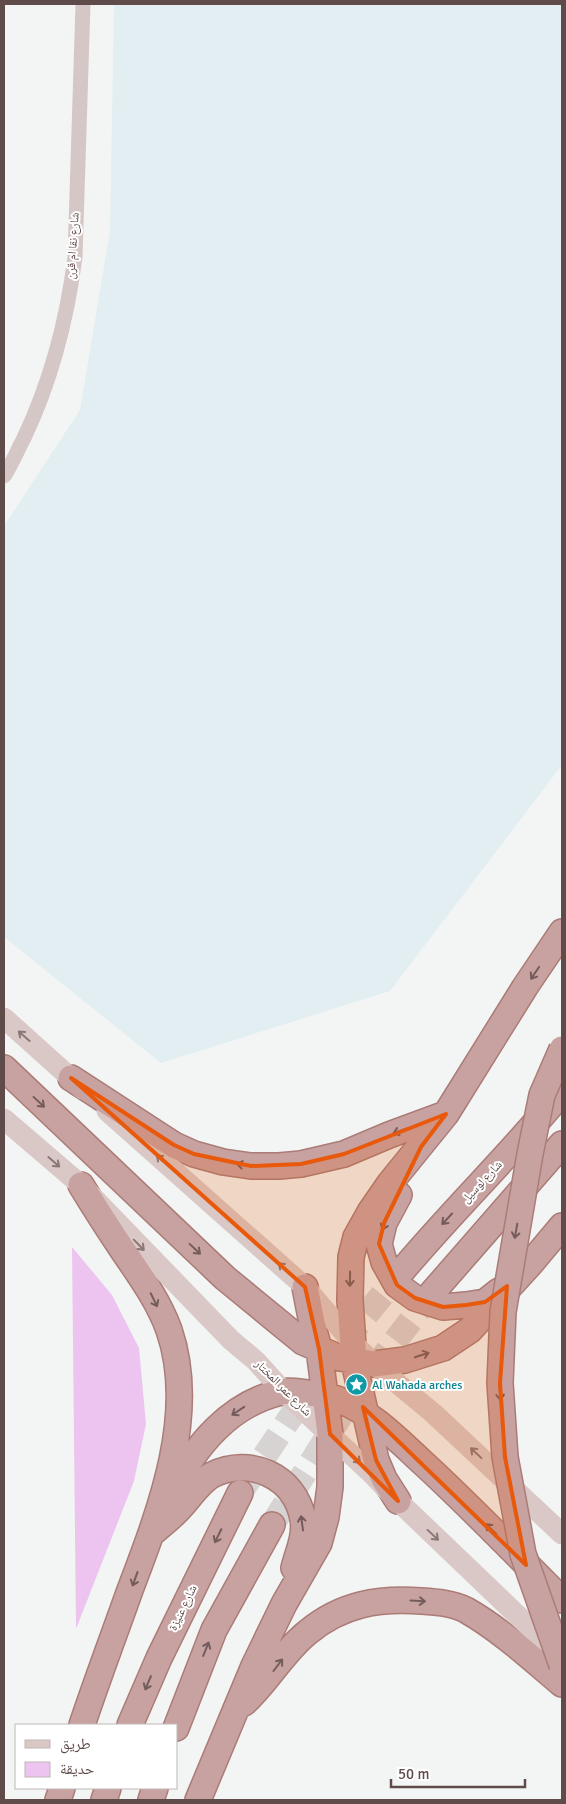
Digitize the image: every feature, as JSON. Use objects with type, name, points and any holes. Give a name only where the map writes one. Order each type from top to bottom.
[{"type":"highway","points":[[398,1501],[384,1479],[376,1460],[365,1412],[360,1356],[350,1300],[351,1257],[356,1237],[390,1183],[446,1114],[525,987],[562,932]]},
{"type":"highway","points":[[562,1049],[542,1095],[530,1154],[503,1312],[500,1383],[505,1457],[522,1554],[562,1664]]},
{"type":"highway","points":[[4,1068],[225,1278],[303,1342],[340,1358],[360,1356],[405,1360],[443,1348],[470,1330],[562,1226]]},
{"type":"highway","points":[[71,1078],[174,1145],[194,1154],[222,1162],[251,1166],[301,1164],[344,1154],[388,1134],[446,1114]]},
{"type":"highway","name":"شارع لوسيل","points":[[402,1272],[429,1238],[541,1118],[562,1092]]},
{"type":"highway","points":[[432,1293],[562,1144]]},
{"type":"highway","points":[[421,1147],[402,1191],[384,1223],[379,1244],[384,1262],[397,1285],[416,1298],[444,1307],[485,1302],[518,1278]]},
{"type":"highway","points":[[81,1186],[148,1287],[169,1329],[176,1354],[179,1376],[178,1422],[173,1454],[152,1533],[82,1724]]},
{"type":"highway","points":[[198,1800],[233,1713],[284,1604],[319,1543],[326,1517],[330,1487],[330,1434],[319,1349],[305,1287]]},
{"type":"highway","points":[[152,1533],[182,1472],[199,1446],[216,1428],[248,1405],[282,1391],[326,1396],[337,1398],[365,1412],[382,1424],[444,1482],[562,1600]]},
{"type":"highway","points":[[152,1533],[174,1514],[210,1476],[227,1469],[261,1470],[276,1476],[294,1496],[303,1518],[304,1532],[284,1604]]},
{"type":"highway","name":"شارع عنيزة","points":[[130,1724],[159,1658],[240,1492]]},
{"type":"highway","points":[[178,1724],[214,1630],[272,1525]]},
{"type":"highway","points":[[233,1713],[265,1682],[287,1652],[306,1633],[331,1615],[354,1606],[376,1601],[428,1601],[447,1603],[464,1610],[502,1635],[562,1684]]},
{"type":"main road","points":[[4,1018],[305,1287],[360,1356],[434,1414],[562,1534]]},
{"type":"main road","name":"شارع عمر المختار","points":[[4,1119],[81,1186],[231,1340],[256,1361],[282,1391],[370,1472],[562,1658]]},
{"type":"street","name":"شارع نقا ام قرن","points":[[4,476],[32,420],[49,376],[64,325],[70,294],[74,257],[82,4]]},
{"type":"highlighted area","points":[[71,1078],[174,1145],[194,1154],[251,1166],[301,1164],[344,1154],[446,1114],[421,1147],[384,1223],[379,1244],[397,1285],[415,1298],[443,1307],[466,1305],[485,1302],[507,1286],[500,1383],[505,1457],[526,1565],[363,1407],[376,1460],[398,1501],[330,1434],[319,1349],[305,1287]]},
{"type":"green space","points":[[72,1247],[112,1295],[139,1348],[146,1424],[134,1481],[76,1629]]},
{"type":"sand","points":[[114,4],[562,4],[562,765],[390,991],[161,1063],[4,937],[4,526],[80,410],[110,231]]},
{"type":"tunnel","points":[[343,1343],[401,1272]]},
{"type":"tunnel","points":[[272,1525],[353,1396],[432,1293]]},
{"type":"tunnel","points":[[244,1487],[312,1385]]},
{"type":"place","name":"Al Wahada arches","points":[[356,1385]]}]
